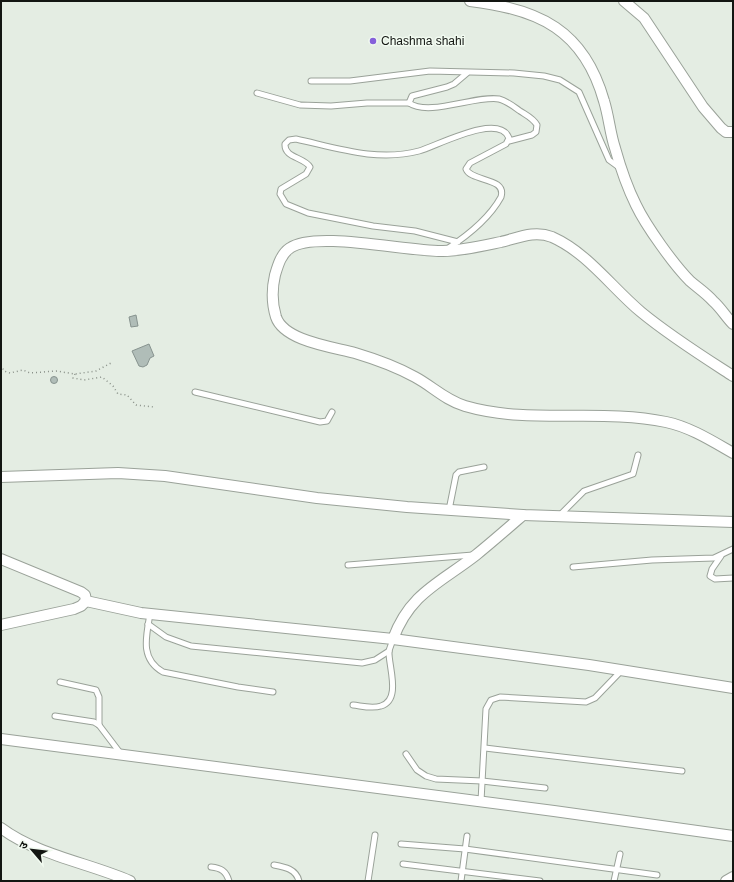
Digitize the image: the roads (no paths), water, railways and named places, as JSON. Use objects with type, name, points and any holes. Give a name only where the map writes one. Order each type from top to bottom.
[{"type":"street","points":[[470,1],[500,5],[535,16],[557,28],[574,42],[594,70],[604,101],[615,149],[636,206],[675,264],[690,281],[713,300],[733,324]]},
{"type":"street","points":[[624,1],[644,18],[703,107],[721,128],[726,132],[733,132]]},
{"type":"street","points":[[733,376],[647,316],[590,263],[554,238],[533,234],[501,242],[443,251],[366,244],[310,241],[299,243],[288,249],[279,261],[273,282],[272,297],[275,315],[279,324],[302,339],[358,354],[401,370],[426,383],[448,399],[465,406],[526,415],[555,417],[594,415],[668,422],[701,435],[733,453]]},
{"type":"street","points":[[1,477],[118,473],[165,476],[316,498],[449,510],[523,515],[733,522]]},
{"type":"street","points":[[393,638],[400,621],[416,600],[477,554],[523,515]]},
{"type":"street","points":[[1,559],[81,592],[85,595],[86,601]]},
{"type":"street","points":[[86,601],[150,614],[393,638],[622,670],[733,688]]},
{"type":"street","points":[[1,625],[74,609],[81,606],[86,601]]},
{"type":"street","points":[[1,739],[481,801],[733,836]]},
{"type":"street","points":[[1,828],[11,836],[60,856],[130,881]]},
{"type":"street","points":[[717,834],[733,843]]},
{"type":"street","points":[[726,881],[733,877]]},
{"type":"lane","points":[[311,81],[372,79],[424,71],[467,73],[486,72],[544,76],[560,80],[579,92],[609,160],[623,169]]},
{"type":"lane","points":[[409,103],[412,96],[447,87],[454,84],[467,73]]},
{"type":"lane","points":[[257,93],[300,106],[331,106],[367,102],[409,103],[414,106],[434,107],[486,99],[501,99],[527,116],[537,125],[536,132],[532,135],[509,141],[503,146],[467,166],[468,173],[497,185],[502,195],[493,208],[473,230],[458,242],[443,251]]},
{"type":"lane","points":[[458,242],[416,231],[373,226],[308,213],[286,204],[280,194],[282,189],[306,174],[310,167],[303,160],[288,154],[285,144],[289,140],[296,139],[368,155],[387,156],[420,151],[470,132],[492,128],[506,132],[509,141]]},
{"type":"lane","points":[[195,392],[320,422],[327,422],[332,412]]},
{"type":"lane","points":[[559,516],[584,491],[633,474],[638,455]]},
{"type":"lane","points":[[449,510],[456,475],[459,472],[484,467]]},
{"type":"lane","points":[[573,567],[652,560],[714,558],[733,550]]},
{"type":"lane","points":[[348,565],[477,554]]},
{"type":"lane","points":[[721,556],[712,569],[710,576],[715,579],[733,578]]},
{"type":"lane","points":[[150,614],[145,645],[147,655],[151,663],[163,672],[238,687],[273,692]]},
{"type":"lane","points":[[148,624],[166,637],[191,646],[362,663],[375,660],[389,651]]},
{"type":"lane","points":[[353,705],[380,707],[389,700],[393,680],[389,651],[393,638]]},
{"type":"lane","points":[[481,801],[486,709],[491,700],[500,697],[586,702],[594,698],[622,670]]},
{"type":"lane","points":[[60,682],[96,690],[99,697],[99,725]]},
{"type":"lane","points":[[56,716],[86,720],[99,725],[121,755]]},
{"type":"lane","points":[[485,748],[682,771]]},
{"type":"lane","points":[[406,754],[417,770],[426,776],[436,779],[482,781],[545,788]]},
{"type":"lane","points":[[368,881],[375,835]]},
{"type":"lane","points":[[461,881],[467,836]]},
{"type":"lane","points":[[401,844],[465,849],[657,875]]},
{"type":"lane","points":[[614,881],[620,854]]},
{"type":"lane","points":[[403,864],[540,881]]},
{"type":"lane","points":[[274,865],[290,869],[296,873],[299,881]]},
{"type":"lane","points":[[211,867],[223,871],[229,881]]},
{"type":"place","name":"Chashma shahi","points":[[373,41]]}]
